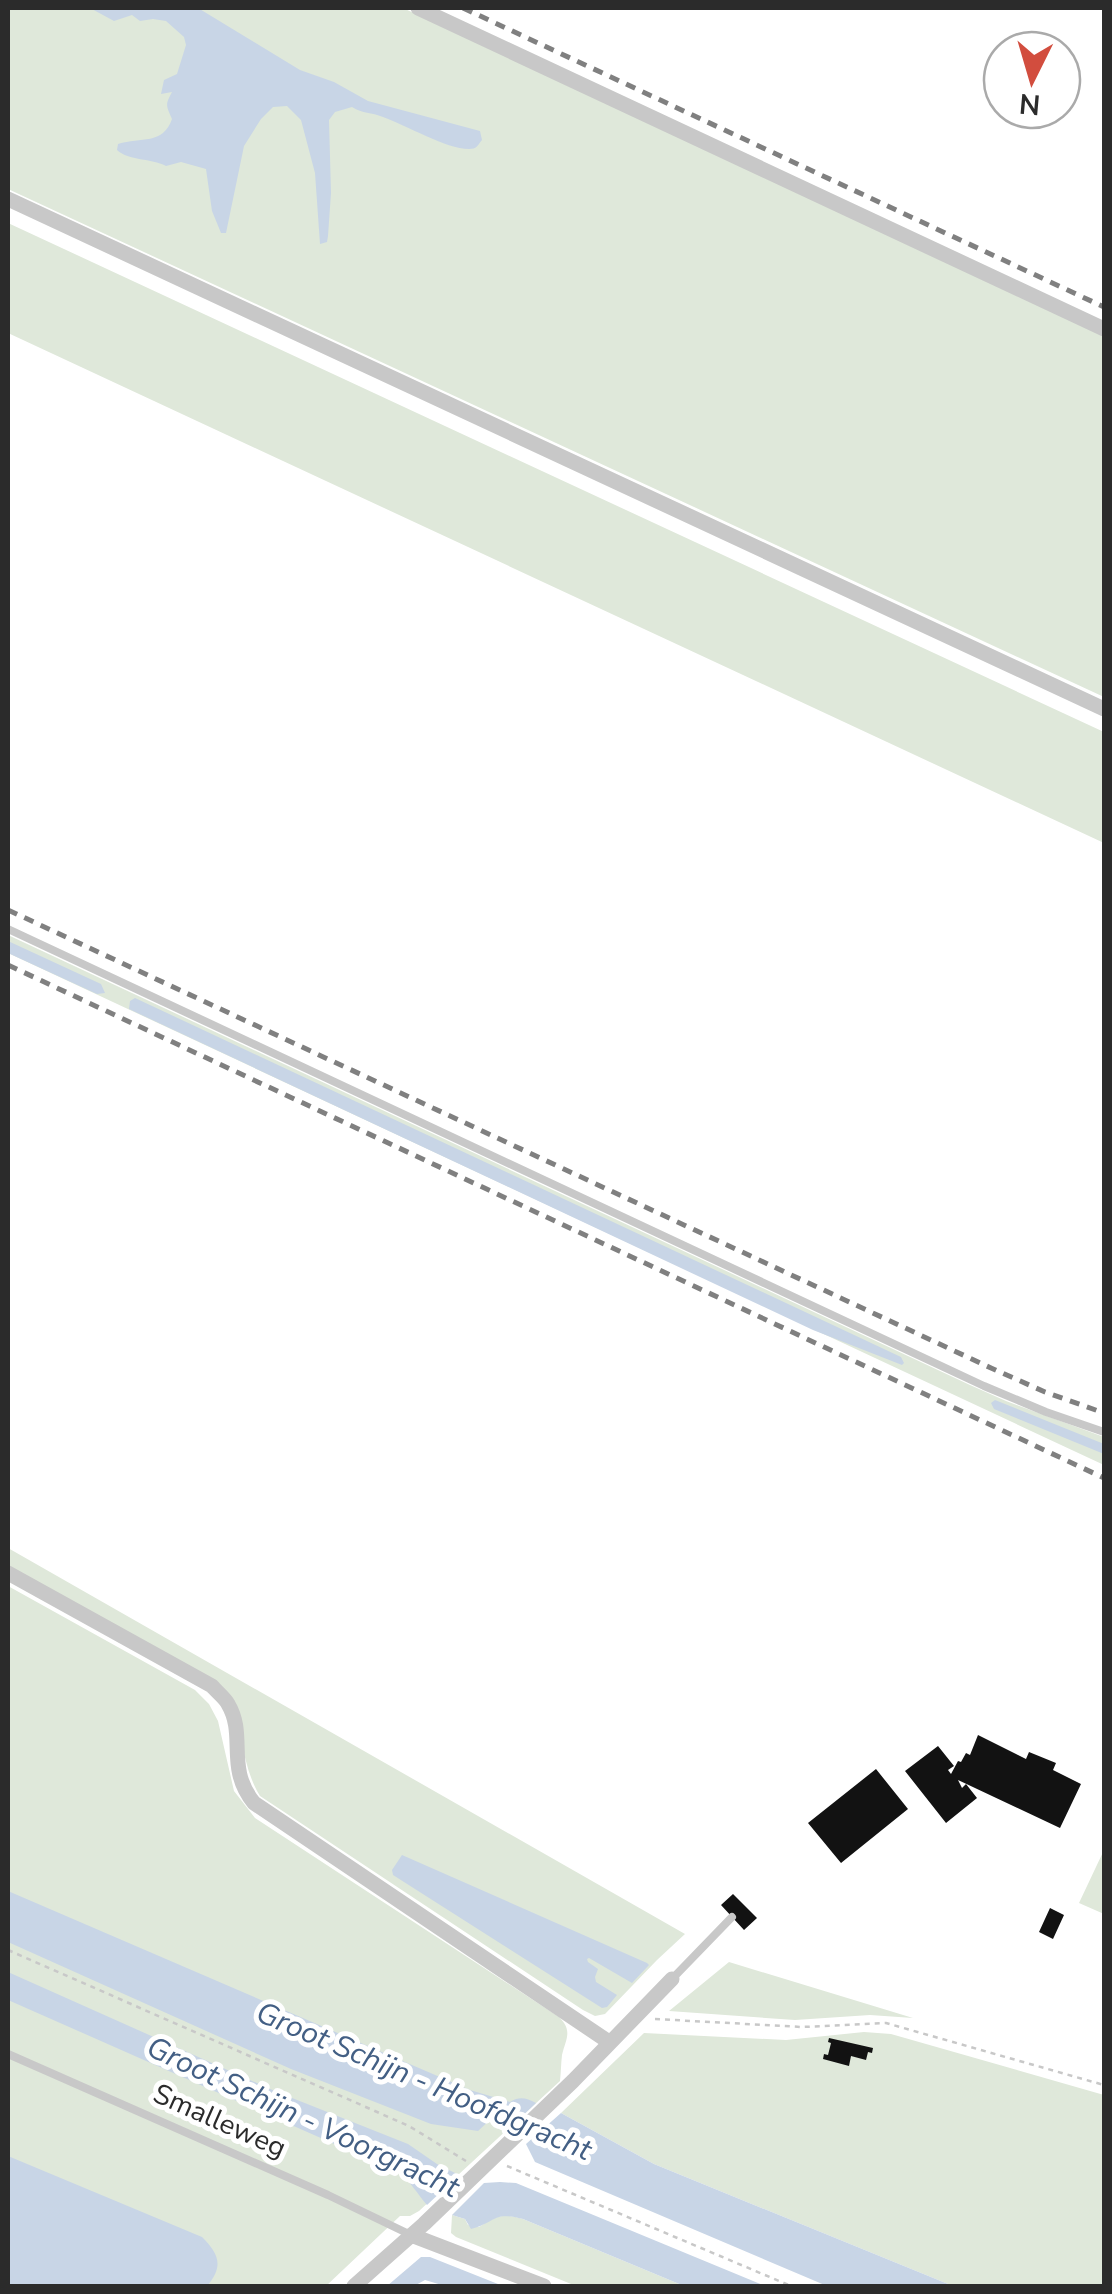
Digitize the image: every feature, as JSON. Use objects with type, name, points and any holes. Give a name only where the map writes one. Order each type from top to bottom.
[{"type":"street","points":[[418,8],[1104,328]]},
{"type":"street","points":[[8,199],[1104,709]]},
{"type":"street","points":[[8,1573],[212,1686],[228,1703],[235,1722],[242,1788],[254,1803],[609,2042]]},
{"type":"street","points":[[354,2286],[573,2081],[672,1978]]},
{"type":"street","points":[[417,2230],[544,2286]]},
{"type":"lane","points":[[8,928],[984,1386],[1104,1432]]},
{"type":"lane","points":[[672,1978],[732,1917]]},
{"type":"lane","name":"Smalleweg","points":[[8,2054],[328,2195],[417,2230]]},
{"type":"path","points":[[8,1950],[409,2126],[486,2165],[790,2286]]},
{"type":"path","points":[[634,2017],[802,2027],[901,2026],[1104,2085]]},
{"type":"shaded area","points":[[8,8],[403,8],[1104,336],[1104,697],[8,189]]},
{"type":"shaded area","points":[[8,223],[1104,732],[1104,843],[8,333]]},
{"type":"shaded area","points":[[8,935],[970,1385],[1104,1437],[1104,1465],[8,953]]},
{"type":"shaded area","points":[[8,1548],[685,1934],[605,2014],[595,2016],[583,2010],[260,1796],[250,1773],[232,1701],[8,1567]]},
{"type":"shaded area","points":[[8,1586],[195,1690],[218,1721],[234,1791],[255,1818],[559,2017],[566,2026],[560,2081],[419,2211],[400,2216],[326,2286],[8,2286]]},
{"type":"shaded area","points":[[1104,1850],[1104,1914],[1079,1903]]},
{"type":"shaded area","points":[[729,1962],[913,2018],[870,2015],[795,2020],[669,2011]]},
{"type":"shaded area","points":[[864,2032],[891,2034],[1104,2095],[1104,2286],[953,2286],[654,2164],[561,2113],[644,2033],[786,2040]]},
{"type":"shaded area","points":[[452,2215],[479,2227],[500,2216],[523,2219],[684,2286],[576,2286],[456,2237],[451,2233]]},
{"type":"water","points":[[90,8],[198,8],[300,70],[334,82],[368,101],[480,131],[482,140],[477,147],[460,148],[352,107],[335,112],[329,120],[328,236],[327,242],[320,244],[315,173],[301,120],[287,106],[273,107],[244,146],[226,233],[221,233],[212,211],[206,169],[181,162],[166,166],[117,150],[118,144],[150,139],[168,127],[172,119],[167,103],[172,92],[161,94],[164,80],[177,74],[186,45],[184,37],[166,21],[140,21],[132,15],[114,21]]},
{"type":"water","points":[[8,941],[101,984],[105,993],[97,994],[8,953]]},
{"type":"water","points":[[135,998],[901,1357],[904,1363],[813,1330],[129,1009]]},
{"type":"water","points":[[995,1400],[1104,1444],[1104,1454],[994,1409],[991,1403]]},
{"type":"water","points":[[402,1855],[649,1965],[632,1983],[587,1959],[598,1969],[596,1982],[617,1995],[602,2008],[393,1875]]},
{"type":"water","points":[[8,1891],[470,2090],[510,2102],[523,2098],[536,2103],[514,2124],[493,2117],[478,2131],[431,2124],[291,2069],[8,1942]]},
{"type":"water","name":"Groot Schijn - Voorgracht","points":[[8,1972],[277,2092],[408,2144],[459,2175],[427,2205],[400,2173],[8,2000]]},
{"type":"water","name":"Groot Schijn - Hoofdgracht","points":[[561,2113],[654,2164],[953,2286],[827,2286],[535,2162],[526,2144]]},
{"type":"water","points":[[8,2156],[202,2237],[217,2260],[212,2279],[207,2286],[8,2286]]},
{"type":"water","points":[[484,2183],[516,2183],[765,2286],[684,2286],[523,2219],[500,2217],[471,2229],[465,2219],[452,2215]]},
{"type":"water","points":[[421,2257],[430,2257],[503,2286],[445,2286],[425,2280],[414,2286],[387,2286]]},
{"type":"building","points":[[978,1735],[1026,1759],[1029,1752],[1056,1763],[1053,1770],[1081,1784],[1060,1828],[958,1780],[962,1788],[966,1784],[977,1798],[946,1823],[905,1771],[938,1746],[954,1766],[948,1770],[951,1774],[966,1753],[970,1755]]},
{"type":"building","points":[[876,1769],[908,1809],[841,1863],[808,1823]]},
{"type":"building","points":[[733,1894],[757,1918],[744,1930],[721,1905]]},
{"type":"building","points":[[1050,1908],[1064,1915],[1053,1939],[1039,1932]]},
{"type":"building","points":[[829,2038],[873,2048],[872,2053],[868,2052],[866,2060],[851,2056],[849,2066],[823,2059],[824,2054],[828,2055]]},
{"type":"railway","points":[[463,8],[1104,307]]},
{"type":"railway","points":[[8,910],[991,1368],[1104,1413]]},
{"type":"railway","points":[[8,965],[1104,1478]]}]
